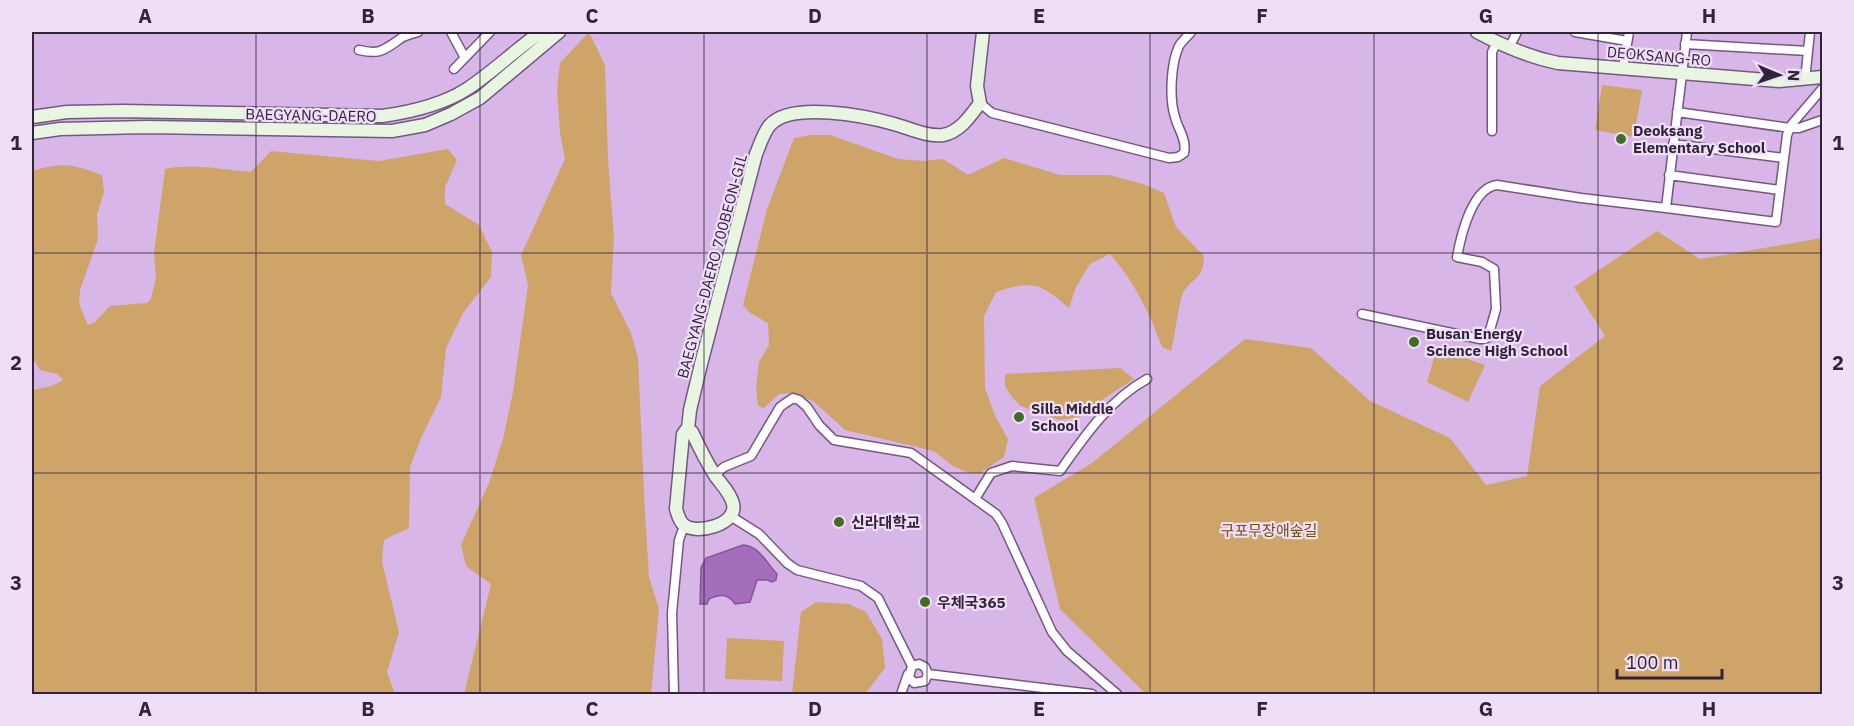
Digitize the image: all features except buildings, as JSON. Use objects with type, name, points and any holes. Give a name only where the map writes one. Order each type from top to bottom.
[{"type":"main road","name":"BAEGYANG-DAERO","points":[[32,117],[67,112],[123,111],[382,116],[419,110],[465,90],[541,32]]},
{"type":"main road","name":"BAEGYANG-DAERO","points":[[32,133],[94,127],[392,131],[425,124],[452,114],[480,98],[559,32]]},
{"type":"main road","points":[[980,103],[977,86],[983,32]]},
{"type":"main road","name":"DEOKSANG-RO","points":[[1477,32],[1509,48],[1558,63],[1779,81],[1822,77]]},
{"type":"main road","name":"BAEGYANG-DAERO 700BEON-GIL","points":[[688,429],[701,364],[756,154],[769,125],[784,116],[810,111],[887,122],[930,134],[945,135],[961,126],[980,103]]},
{"type":"main road","points":[[686,430],[692,432],[715,476],[732,500],[734,507],[732,517],[725,522],[710,526],[693,529],[684,526],[676,509],[683,434],[686,430]]},
{"type":"street","points":[[359,50],[379,52],[406,36],[418,32]]},
{"type":"street","points":[[451,32],[465,58]]},
{"type":"street","points":[[454,69],[490,32]]},
{"type":"street","points":[[980,103],[992,113],[1169,158],[1178,157],[1184,153],[1185,144],[1171,98],[1172,77],[1179,47],[1191,32]]},
{"type":"street","points":[[1509,48],[1517,32]]},
{"type":"street","points":[[1575,32],[1628,36],[1623,68]]},
{"type":"street","points":[[1666,208],[1687,32]]},
{"type":"street","points":[[1804,80],[1810,32]]},
{"type":"street","points":[[1492,131],[1491,52],[1497,42]]},
{"type":"street","points":[[1685,45],[1808,51]]},
{"type":"street","points":[[1362,315],[1485,339],[1492,329],[1497,298],[1494,269],[1482,262],[1457,256],[1476,200],[1487,188],[1497,185],[1581,198],[1776,222],[1787,135],[1790,128],[1822,89]]},
{"type":"street","points":[[1677,112],[1790,128],[1799,128],[1822,120]]},
{"type":"street","points":[[1673,144],[1784,158]]},
{"type":"street","points":[[1669,175],[1780,190]]},
{"type":"street","points":[[975,499],[992,473],[1012,466],[1060,471],[1080,442],[1113,404],[1147,379]]},
{"type":"street","points":[[715,476],[724,467],[751,456],[780,407],[792,398],[799,400],[807,407],[819,425],[834,440],[911,453],[996,514],[1052,632],[1067,651],[1117,694]]},
{"type":"street","points":[[732,517],[759,534],[797,570],[861,586],[878,598],[910,670],[911,680],[918,684]]},
{"type":"street","points":[[674,694],[672,613],[679,540],[684,526]]},
{"type":"street","points":[[901,694],[910,670],[922,665],[928,674],[925,681],[907,694]]},
{"type":"street","points":[[928,674],[1092,694]]},
{"type":"green space","points":[[589,32],[605,65],[608,159],[614,238],[611,293],[631,333],[638,358],[649,577],[659,609],[651,694],[464,694],[491,584],[466,566],[461,545],[489,483],[503,439],[513,392],[528,285],[521,255],[565,159],[560,133],[557,90],[560,63]]},
{"type":"green space","points":[[1602,85],[1642,90],[1634,137],[1595,130]]},
{"type":"green space","points":[[830,135],[898,159],[923,161],[943,159],[968,175],[1004,158],[1060,175],[1109,175],[1143,184],[1164,193],[1176,227],[1204,256],[1200,273],[1182,295],[1171,351],[1162,347],[1140,298],[1127,275],[1110,254],[1090,264],[1076,287],[1069,308],[1051,293],[1036,286],[1019,286],[996,292],[984,316],[985,388],[995,416],[1008,439],[1004,457],[980,473],[969,473],[953,466],[934,451],[845,430],[813,401],[794,393],[779,394],[764,408],[758,406],[756,387],[759,362],[769,345],[768,323],[750,313],[743,305],[767,209],[794,138]]},
{"type":"green space","points":[[448,149],[457,160],[445,187],[445,204],[479,225],[492,252],[491,277],[463,313],[446,348],[441,397],[410,467],[409,528],[384,540],[382,562],[399,632],[387,672],[395,694],[32,694],[32,390],[52,386],[63,380],[57,374],[40,370],[32,357],[32,171],[60,165],[83,168],[102,175],[104,192],[97,215],[98,239],[80,290],[79,304],[88,325],[95,322],[110,306],[147,303],[151,299],[156,277],[154,253],[165,169],[197,167],[251,172],[271,151],[379,161]]},
{"type":"green space","name":"구포무장애숲길","points":[[1657,231],[1700,259],[1822,238],[1822,694],[1146,694],[1060,609],[1034,498],[1092,463],[1245,339],[1311,348],[1370,401],[1450,438],[1486,485],[1527,476],[1540,386],[1605,336],[1574,287]]},
{"type":"green space","points":[[1437,348],[1485,365],[1468,402],[1427,382]]},
{"type":"green space","points":[[1120,368],[1134,379],[1080,417],[1059,420],[1021,406],[1005,386],[1005,374]]},
{"type":"green space","points":[[816,602],[849,604],[866,612],[882,639],[885,668],[865,694],[792,694],[801,612]]},
{"type":"green space","points":[[727,638],[784,641],[782,681],[725,679]]},
{"type":"shaded area","points":[[743,545],[753,548],[762,555],[777,574],[776,580],[772,582],[757,580],[750,602],[735,604],[726,596],[720,595],[709,599],[707,604],[700,604],[701,568],[706,558]]},
{"type":"place","name":"Deoksang Elementary School","points":[[1621,139]]},
{"type":"place","name":"Busan Energy Science High School","points":[[1414,342]]},
{"type":"place","name":"Silla Middle School","points":[[1019,417]]},
{"type":"place","name":"신라대학교","points":[[839,522]]},
{"type":"place","name":"우체국365","points":[[925,602]]}]
